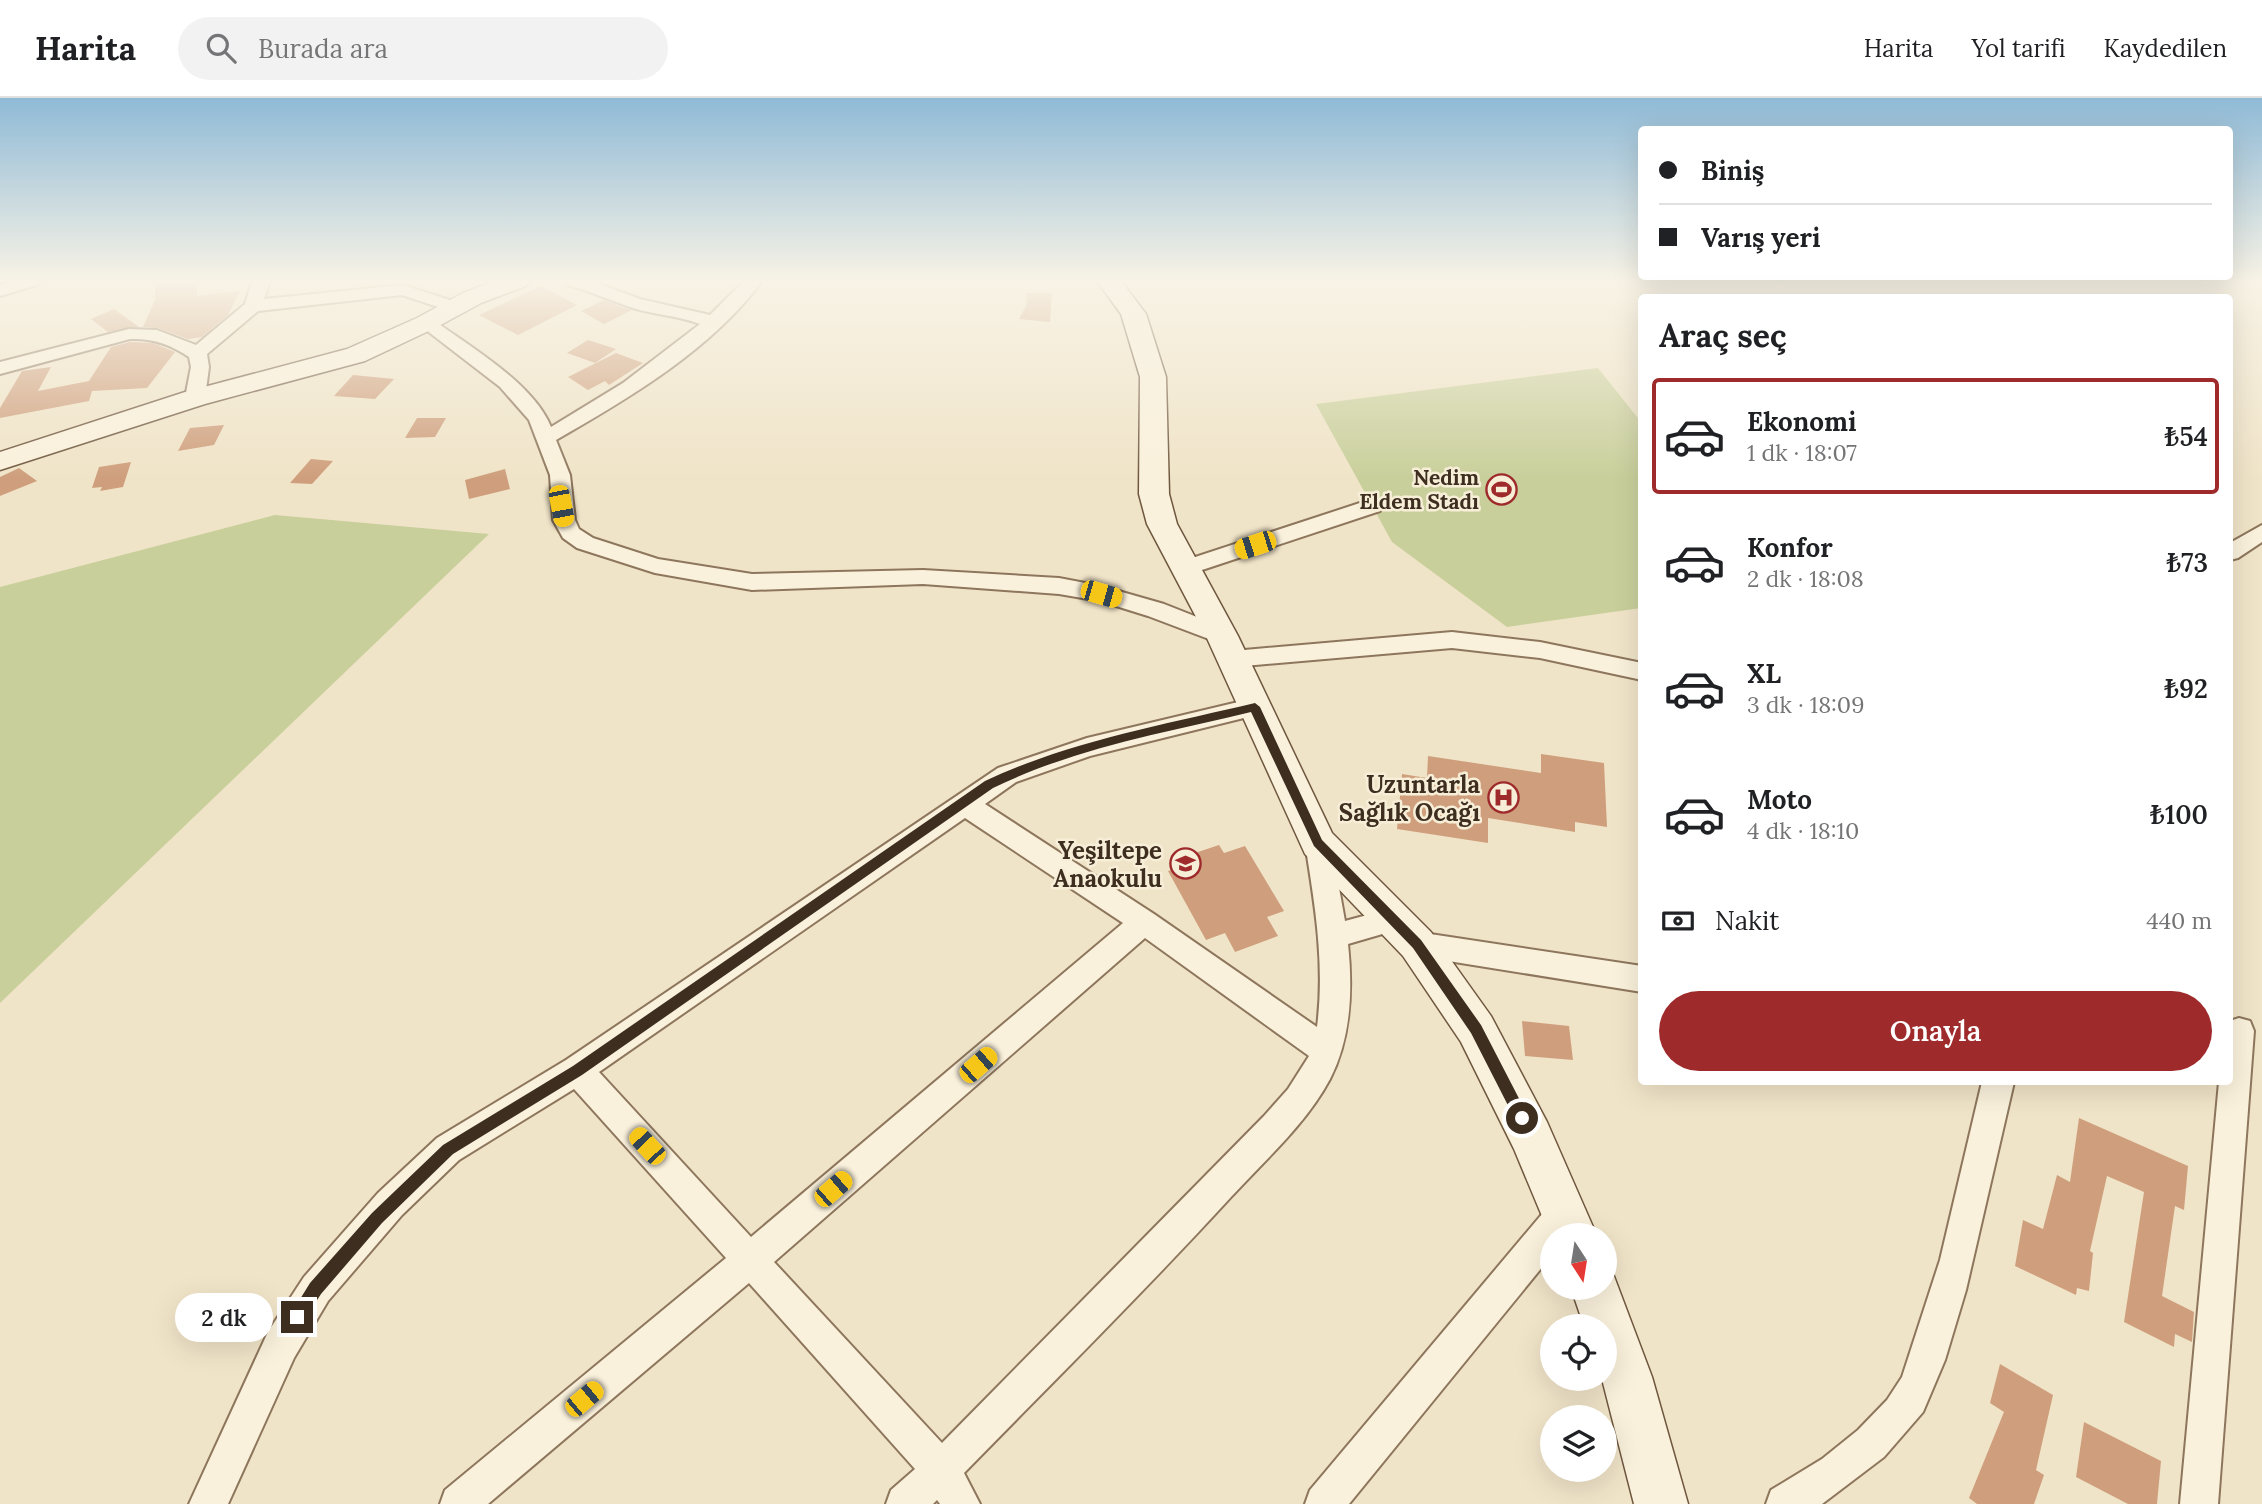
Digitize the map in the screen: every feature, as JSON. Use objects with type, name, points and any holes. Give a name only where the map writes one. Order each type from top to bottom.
[{"type":"street","points":[[0,368],[85,347]]},
{"type":"street","points":[[182,347],[196,354],[200,367],[195,398]]},
{"type":"street","points":[[196,354],[205,347]]},
{"type":"street","points":[[0,461],[195,398],[356,355],[374,347]]},
{"type":"street","points":[[458,347],[507,383],[538,419],[560,475],[561,506],[571,533],[584,542],[655,566],[752,582],[923,578],[1059,586],[1101,594],[1156,610],[1228,647],[1452,640],[1540,650],[1638,671]]},
{"type":"street","points":[[546,438],[638,385],[684,347]]},
{"type":"street","points":[[905,1504],[1205,1202],[1295,1103],[1317,1073],[1326,1051],[1334,993],[1331,937],[1318,843],[1228,647],[1162,524],[1154,494],[1155,402],[1145,347]]},
{"type":"street","points":[[1185,568],[1372,506]]},
{"type":"street","points":[[2233,551],[2262,532]]},
{"type":"street","points":[[208,1504],[281,1345],[316,1289],[390,1204],[448,1149],[578,1070],[1007,775],[1057,755],[1255,707]]},
{"type":"street","points":[[963,803],[1144,922],[1326,1051]]},
{"type":"street","points":[[1318,843],[1405,932],[1476,1029],[1531,1136],[1570,1223]]},
{"type":"street","points":[[459,1504],[750,1260],[1144,922]]},
{"type":"street","points":[[1331,937],[1405,932],[1638,978]]},
{"type":"street","points":[[2199,1504],[2244,1030]]},
{"type":"street","points":[[578,1070],[941,1470],[961,1504]]},
{"type":"street","points":[[1785,1504],[1808,1493],[1885,1431],[1910,1399],[1929,1354],[1954,1271],[1997,1085]]},
{"type":"street","points":[[1324,1504],[1540,1258]]},
{"type":"street","points":[[1599,1300],[1627,1377],[1661,1504]]},
{"type":"green space","name":"Nedim Eldem Stadı","points":[[1598,368],[1638,418],[1638,608],[1507,627],[1392,542],[1316,404]]},
{"type":"green space","points":[[275,515],[489,534],[0,1003],[0,587]]},
{"type":"building","points":[[111,347],[162,347],[175,352],[147,388],[92,391],[89,401],[0,418],[0,408],[22,371],[51,367],[38,391],[89,381]]},
{"type":"building","points":[[577,347],[616,349],[595,363],[567,353]]},
{"type":"building","points":[[616,353],[643,363],[609,385],[605,381],[588,390],[568,377]]},
{"type":"building","points":[[353,375],[394,379],[375,399],[334,396]]},
{"type":"building","points":[[417,418],[446,418],[435,437],[405,438]]},
{"type":"building","points":[[224,425],[214,445],[178,451],[190,428]]},
{"type":"building","points":[[311,459],[333,461],[312,484],[290,483]]},
{"type":"building","points":[[131,462],[123,487],[100,491],[102,487],[92,488],[99,467]]},
{"type":"building","points":[[19,468],[37,481],[0,496],[0,477]]},
{"type":"building","points":[[505,469],[510,489],[469,499],[465,480]]},
{"type":"building","name":"Uzuntarla Sağlık Ocağı","points":[[1541,754],[1604,763],[1607,827],[1575,822],[1575,832],[1488,818],[1488,843],[1397,829],[1402,774],[1427,778],[1428,756],[1541,773]]},
{"type":"building","points":[[1219,845],[1224,853],[1245,846],[1284,911],[1267,917],[1278,936],[1235,952],[1225,933],[1206,940],[1168,871],[1193,863],[1189,855]]},
{"type":"building","points":[[1522,1021],[1569,1026],[1573,1060],[1525,1056]]},
{"type":"building","points":[[2079,1118],[2188,1166],[2184,1210],[2175,1206],[2162,1296],[2194,1312],[2192,1342],[2175,1334],[2174,1347],[2124,1322],[2144,1192],[2107,1176],[2090,1251],[2093,1253],[2089,1291],[2077,1288],[2076,1295],[2015,1266],[2023,1220],[2043,1229],[2057,1175],[2070,1182]]},
{"type":"building","points":[[2000,1364],[2053,1395],[2036,1470],[2044,1475],[2034,1504],[1977,1504],[1969,1498],[2004,1412],[1990,1403]]},
{"type":"building","points":[[2084,1422],[2161,1461],[2157,1504],[2128,1504],[2076,1477]]},
{"type":"place","name":"Nedim Eldem Stadı","points":[[1502,489]]},
{"type":"place","name":"Uzuntarla Sağlık Ocağı","points":[[1503,798]]},
{"type":"place","name":"Yeşiltepe Anaokulu","points":[[1185,864]]},
{"type":"route","points":[[297,1317],[316,1289],[377,1218],[448,1149],[578,1070],[989,785],[1057,755],[1255,707],[1318,843],[1417,944],[1476,1029],[1522,1118]]}]
